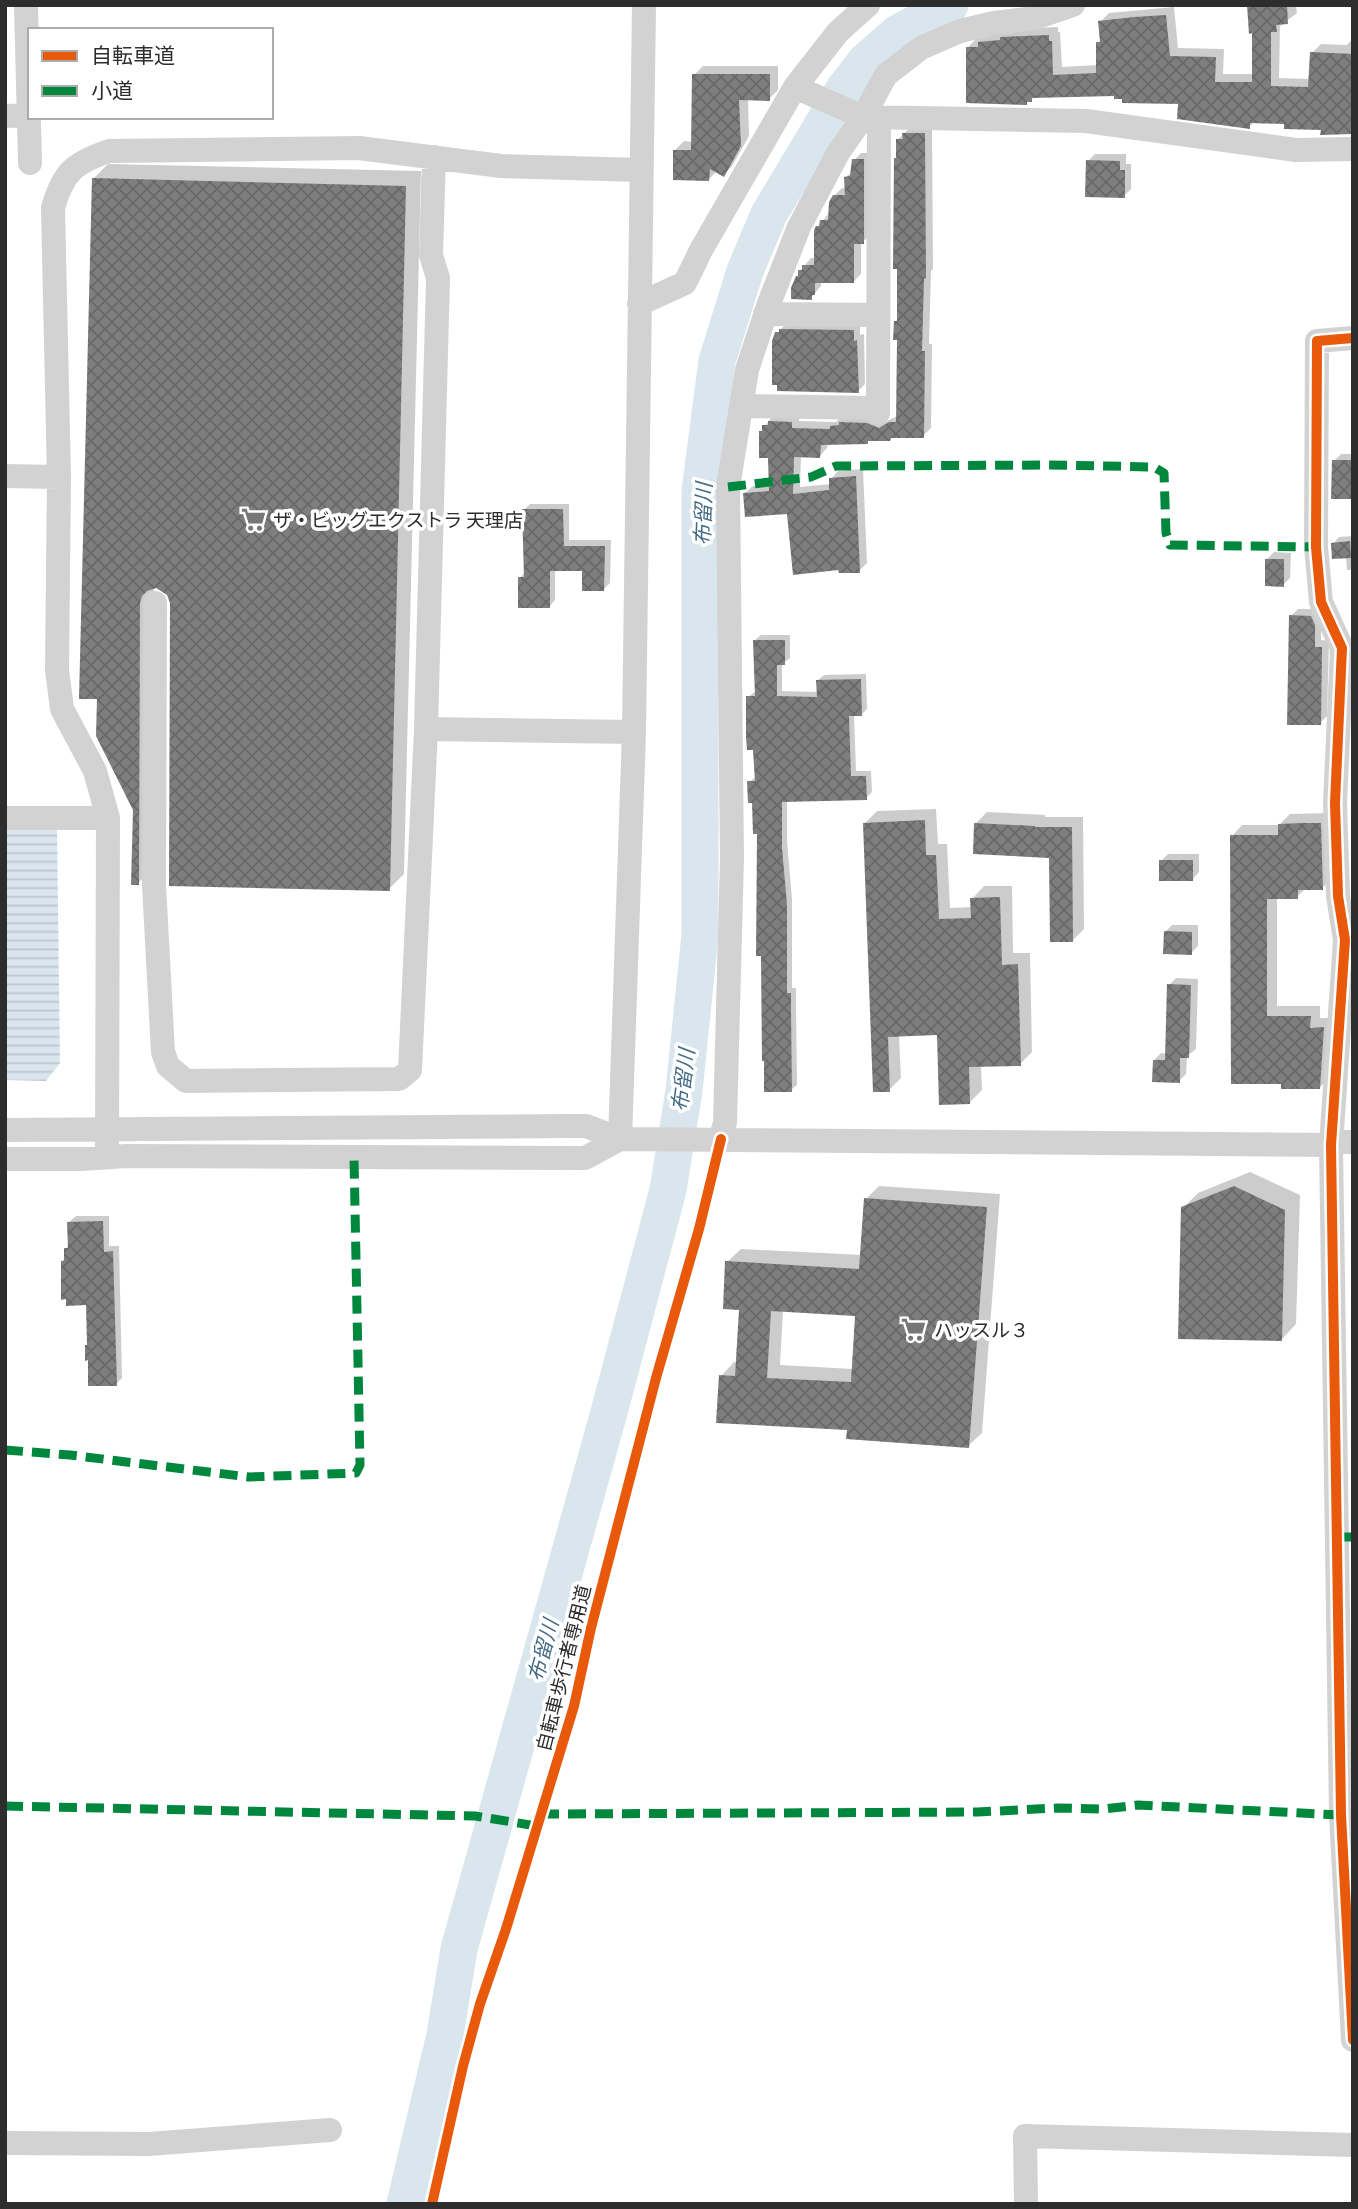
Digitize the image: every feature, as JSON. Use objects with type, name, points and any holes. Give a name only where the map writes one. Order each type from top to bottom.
[{"type":"street","points":[[26,5],[17,116],[30,163]]},
{"type":"street","points":[[628,1139],[644,5]]},
{"type":"street","points":[[639,304],[685,283],[701,250],[800,89],[838,32],[868,5]]},
{"type":"street","points":[[713,1139],[725,1122],[732,858],[729,487],[747,370],[765,314],[799,227],[838,153],[865,116],[886,75],[921,48],[960,31],[994,23],[1014,14],[1035,18],[1073,5]]},
{"type":"street","points":[[800,89],[865,116],[1086,121],[1296,150],[1353,149]]},
{"type":"street","points":[[741,406],[878,411],[878,315],[865,116]]},
{"type":"street","points":[[107,1157],[108,818],[95,771],[62,709],[57,670],[60,477],[54,208],[60,186],[77,165],[109,151],[359,148],[501,166],[640,170]]},
{"type":"street","points":[[155,603],[154,885],[163,1052],[167,1066],[186,1081],[399,1079],[410,1070],[426,729],[438,278],[431,255],[433,157]]},
{"type":"street","points":[[765,314],[878,315]]},
{"type":"street","points":[[1353,338],[1317,341],[1316,547],[1321,603],[1342,648],[1335,803],[1338,896],[1345,940],[1341,1143],[1341,1815],[1353,2040]]},
{"type":"street","points":[[5,476],[60,477]]},
{"type":"street","points":[[426,729],[634,732]]},
{"type":"street","points":[[5,818],[108,818]]},
{"type":"street","points":[[5,1130],[586,1126],[628,1139],[1341,1143]]},
{"type":"street","points":[[5,1160],[107,1157],[586,1158],[628,1139]]},
{"type":"street","points":[[5,2143],[149,2144],[330,2130]]},
{"type":"street","points":[[1026,2204],[1025,2136],[1353,2144]]},
{"type":"shaded area","points":[[5,828],[57,828],[60,1063],[46,1081],[5,1080]]},
{"type":"building","points":[[1247,5],[1287,5],[1288,24],[1276,25],[1277,32],[1271,32],[1271,86],[1308,87],[1310,52],[1353,54],[1353,134],[1320,135],[1321,130],[1284,129],[1284,124],[1250,123],[1250,129],[1177,119],[1178,104],[1122,103],[1122,99],[1114,99],[1114,96],[1032,98],[1032,102],[1027,102],[1027,105],[966,103],[966,47],[978,47],[978,42],[1000,40],[1000,37],[1049,35],[1049,41],[1052,41],[1053,75],[1096,73],[1096,42],[1100,42],[1098,21],[1134,17],[1166,15],[1170,56],[1216,57],[1215,82],[1252,82],[1252,33],[1249,34]]},
{"type":"building","points":[[692,74],[770,74],[770,101],[739,100],[741,146],[724,177],[710,169],[709,181],[673,180],[673,150],[691,150]]},
{"type":"building","points":[[902,133],[925,133],[926,278],[922,351],[925,351],[924,438],[891,438],[890,441],[868,441],[868,444],[821,445],[820,458],[794,457],[793,494],[829,490],[829,478],[856,476],[860,573],[839,573],[838,570],[793,575],[787,514],[745,517],[743,493],[769,491],[768,458],[759,458],[759,431],[762,431],[762,425],[768,425],[768,421],[792,422],[792,428],[830,429],[830,426],[839,425],[839,422],[867,423],[879,428],[889,422],[896,422],[897,340],[893,340],[894,321],[897,321],[897,269],[893,269],[894,158],[896,139],[903,139]]},
{"type":"building","points":[[852,159],[864,159],[864,244],[854,244],[854,283],[815,283],[812,300],[791,299],[791,288],[798,276],[798,270],[802,270],[802,265],[814,265],[816,226],[819,226],[820,220],[828,220],[829,202],[833,195],[845,195],[844,177],[850,176]]},
{"type":"building","points":[[1086,160],[1120,161],[1120,170],[1125,170],[1125,198],[1085,197]]},
{"type":"building","points":[[92,178],[406,186],[390,891],[169,886],[170,603],[167,595],[156,588],[147,591],[140,603],[139,885],[131,885],[133,810],[96,736],[97,699],[79,699]]},
{"type":"building","points":[[779,329],[854,330],[854,341],[857,340],[859,393],[777,391],[777,385],[772,385],[772,341]]},
{"type":"building","points":[[1332,460],[1353,460],[1353,499],[1331,499]]},
{"type":"building","points":[[522,509],[563,509],[564,546],[605,546],[604,591],[582,591],[582,571],[550,571],[550,608],[518,608],[518,577],[524,577]]},
{"type":"building","points":[[1350,541],[1351,558],[1332,559],[1331,543]]},
{"type":"building","points":[[1265,559],[1284,559],[1284,587],[1265,586]]},
{"type":"building","points":[[1289,615],[1311,616],[1315,625],[1315,647],[1322,647],[1321,725],[1287,725]]},
{"type":"building","points":[[753,640],[785,640],[785,665],[777,665],[777,696],[817,697],[816,680],[861,679],[862,716],[849,716],[851,776],[866,776],[867,800],[782,802],[782,848],[787,905],[787,993],[791,993],[792,1092],[764,1092],[761,956],[756,956],[757,834],[753,834],[752,803],[748,803],[747,781],[755,781],[753,750],[747,750],[746,737],[746,696],[755,696]]},
{"type":"building","points":[[925,820],[926,855],[936,855],[939,919],[971,918],[970,898],[1000,897],[1002,965],[1018,964],[1021,1066],[969,1067],[970,1104],[939,1105],[937,1035],[888,1037],[890,1092],[873,1092],[863,823]]},
{"type":"building","points":[[974,823],[1072,827],[1073,942],[1050,942],[1049,858],[973,854]]},
{"type":"building","points":[[1321,823],[1323,890],[1298,890],[1298,899],[1267,899],[1267,1016],[1311,1016],[1310,1028],[1324,1027],[1320,1089],[1281,1089],[1281,1084],[1231,1084],[1230,835],[1278,835],[1278,824]]},
{"type":"building","points":[[1159,860],[1193,860],[1193,881],[1159,881]]},
{"type":"building","points":[[1164,931],[1192,932],[1192,955],[1163,954]]},
{"type":"building","points":[[1167,984],[1191,985],[1189,1058],[1180,1058],[1180,1083],[1152,1082],[1153,1060],[1165,1060]]},
{"type":"building","points":[[1234,1186],[1285,1210],[1282,1341],[1178,1339],[1181,1207]]},
{"type":"building","points":[[864,1198],[987,1207],[969,1448],[846,1439],[847,1430],[716,1423],[719,1375],[735,1376],[739,1310],[723,1309],[725,1261],[859,1269]],"holes":[[[771,1311],[855,1316],[851,1382],[767,1378]]]},
{"type":"building","points":[[103,1221],[104,1252],[113,1251],[117,1386],[88,1386],[88,1360],[85,1361],[86,1305],[66,1306],[66,1299],[61,1300],[61,1261],[64,1261],[64,1248],[68,1248],[67,1222]]},
{"type":"waterway","name":"布留川","points":[[405,2204],[445,2035],[459,1949],[608,1416],[668,1190],[684,1091],[700,935],[700,491],[717,361],[745,271],[769,214],[844,89],[865,62],[898,33],[950,5]]},
{"type":"marked path","points":[[728,487],[811,477],[836,466],[1154,467],[1164,473],[1166,533],[1170,545],[1316,547]]},
{"type":"marked path","points":[[5,1450],[70,1455],[249,1477],[356,1473],[360,1465],[354,1157]]},
{"type":"marked path","points":[[1338,1537],[1353,1537]]},
{"type":"marked path","points":[[541,1814],[978,1812],[1057,1808],[1104,1809],[1138,1805],[1341,1815]]},
{"type":"marked path","points":[[5,1806],[475,1816],[537,1826]]},
{"type":"cycle path","points":[[1353,338],[1317,341],[1316,547],[1321,602],[1342,648],[1335,803],[1338,896],[1345,940],[1331,1145],[1341,1815],[1353,2040]]},
{"type":"cycle path","name":"自転車歩行者専用道","points":[[432,2204],[480,2004],[506,1929],[574,1706],[591,1628],[721,1139]]},
{"type":"place","name":"ザ・ビッグエクストラ 天理店","points":[[253,519]]},
{"type":"place","name":"ハッスル３","points":[[914,1329]]}]
